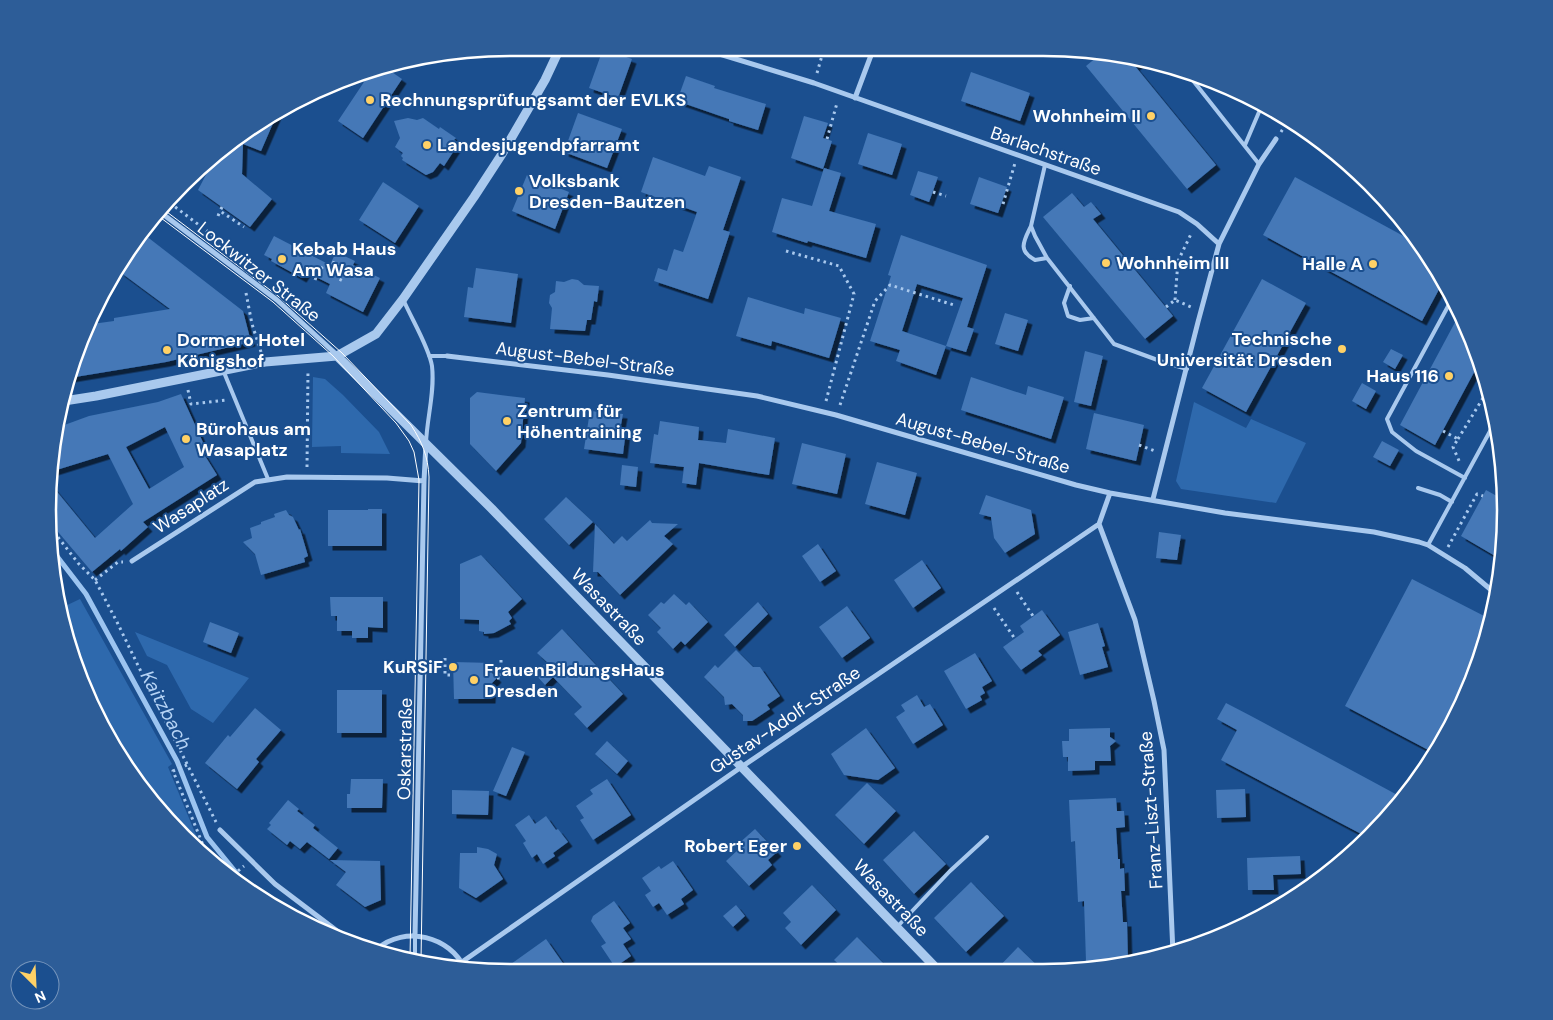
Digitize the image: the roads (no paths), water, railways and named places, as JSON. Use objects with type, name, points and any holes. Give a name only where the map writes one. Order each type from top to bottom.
[{"type":"street","points":[[70,400],[265,362],[306,357],[338,356],[376,334],[471,203],[545,80],[556,56]]},
{"type":"street","name":"Barlachstraße","points":[[726,56],[814,83],[1179,212],[1197,224],[1219,244]]},
{"type":"street","points":[[855,98],[872,56]]},
{"type":"street","points":[[1154,500],[1219,244],[1259,164],[1276,139]]},
{"type":"street","name":"Lockwitzer Straße","points":[[165,216],[277,300],[338,356]]},
{"type":"street","name":"Wasastraße","points":[[338,356],[932,964]]},
{"type":"street","name":"August-Bebel-Straße","points":[[447,356],[608,375],[748,395],[836,415],[1076,485],[1110,493],[1225,513],[1374,532],[1428,545],[1464,568],[1490,589]]},
{"type":"street","name":"Oskarstraße","points":[[415,936],[426,444]]},
{"type":"street","name":"Wasaplatz","points":[[132,561],[255,482],[268,479],[306,478],[386,478],[424,481]]},
{"type":"street","points":[[1099,524],[1110,493]]},
{"type":"street","name":"Gustav-Adolf-Straße","points":[[463,961],[741,767],[1099,524]]},
{"type":"street","name":"Franz-Liszt-Straße","points":[[1099,524],[1135,620],[1164,750],[1173,945]]},
{"type":"street","points":[[220,830],[276,884],[335,929]]},
{"type":"street","points":[[383,945],[395,938],[415,936],[437,941],[451,950],[461,961]]},
{"type":"lane","points":[[1194,82],[1259,164]]},
{"type":"lane","points":[[1245,145],[1259,111]]},
{"type":"lane","points":[[1045,165],[1032,226],[1023,242],[1023,249],[1027,256],[1035,260],[1047,258]]},
{"type":"lane","points":[[1032,226],[1035,236],[1047,258],[1114,344],[1187,369]]},
{"type":"lane","points":[[1070,286],[1064,304],[1068,316],[1080,320],[1094,318]]},
{"type":"lane","points":[[403,299],[432,366],[432,399],[426,444]]},
{"type":"lane","points":[[1448,305],[1387,419],[1392,432],[1416,451],[1465,478]]},
{"type":"lane","points":[[429,356],[447,356]]},
{"type":"lane","points":[[223,370],[268,479]]},
{"type":"lane","points":[[1428,545],[1490,432]]},
{"type":"lane","points":[[1418,488],[1440,495],[1452,502]]},
{"type":"lane","points":[[897,927],[950,871],[987,837]]},
{"type":"lane","points":[[415,936],[415,954]]},
{"type":"waterway","name":"Kaitzbach","points":[[59,559],[86,594],[177,761],[207,837],[234,870]]},
{"type":"tram line","points":[[168,213],[278,296],[342,353],[411,425],[424,450],[429,477],[421,955]]},
{"type":"tram line","points":[[162,219],[273,302],[333,356],[396,423],[409,441],[414,452],[419,480],[410,952]]},
{"type":"place","name":"Rechnungsprüfungsamt der EVLKS","points":[[370,100]]},
{"type":"place","name":"Wohnheim II","points":[[1151,116]]},
{"type":"place","name":"Landesjugendpfarramt","points":[[427,145]]},
{"type":"place","name":"Volksbank Dresden-Bautzen","points":[[519,191]]},
{"type":"place","name":"Kebab Haus Am Wasa","points":[[282,259]]},
{"type":"place","name":"Wohnheim III","points":[[1106,263]]},
{"type":"place","name":"Halle A","points":[[1373,264]]},
{"type":"place","name":"Technische Universität Dresden","points":[[1342,349]]},
{"type":"place","name":"Dormero Hotel Königshof","points":[[167,350]]},
{"type":"place","name":"Haus 116","points":[[1449,376]]},
{"type":"place","name":"Zentrum für Höhentraining","points":[[507,421]]},
{"type":"place","name":"Bürohaus am Wasaplatz","points":[[186,439]]},
{"type":"place","name":"KuRSiF","points":[[453,667]]},
{"type":"place","name":"FrauenBildungsHaus Dresden","points":[[474,680]]},
{"type":"place","name":"Robert Eger","points":[[797,846]]}]
